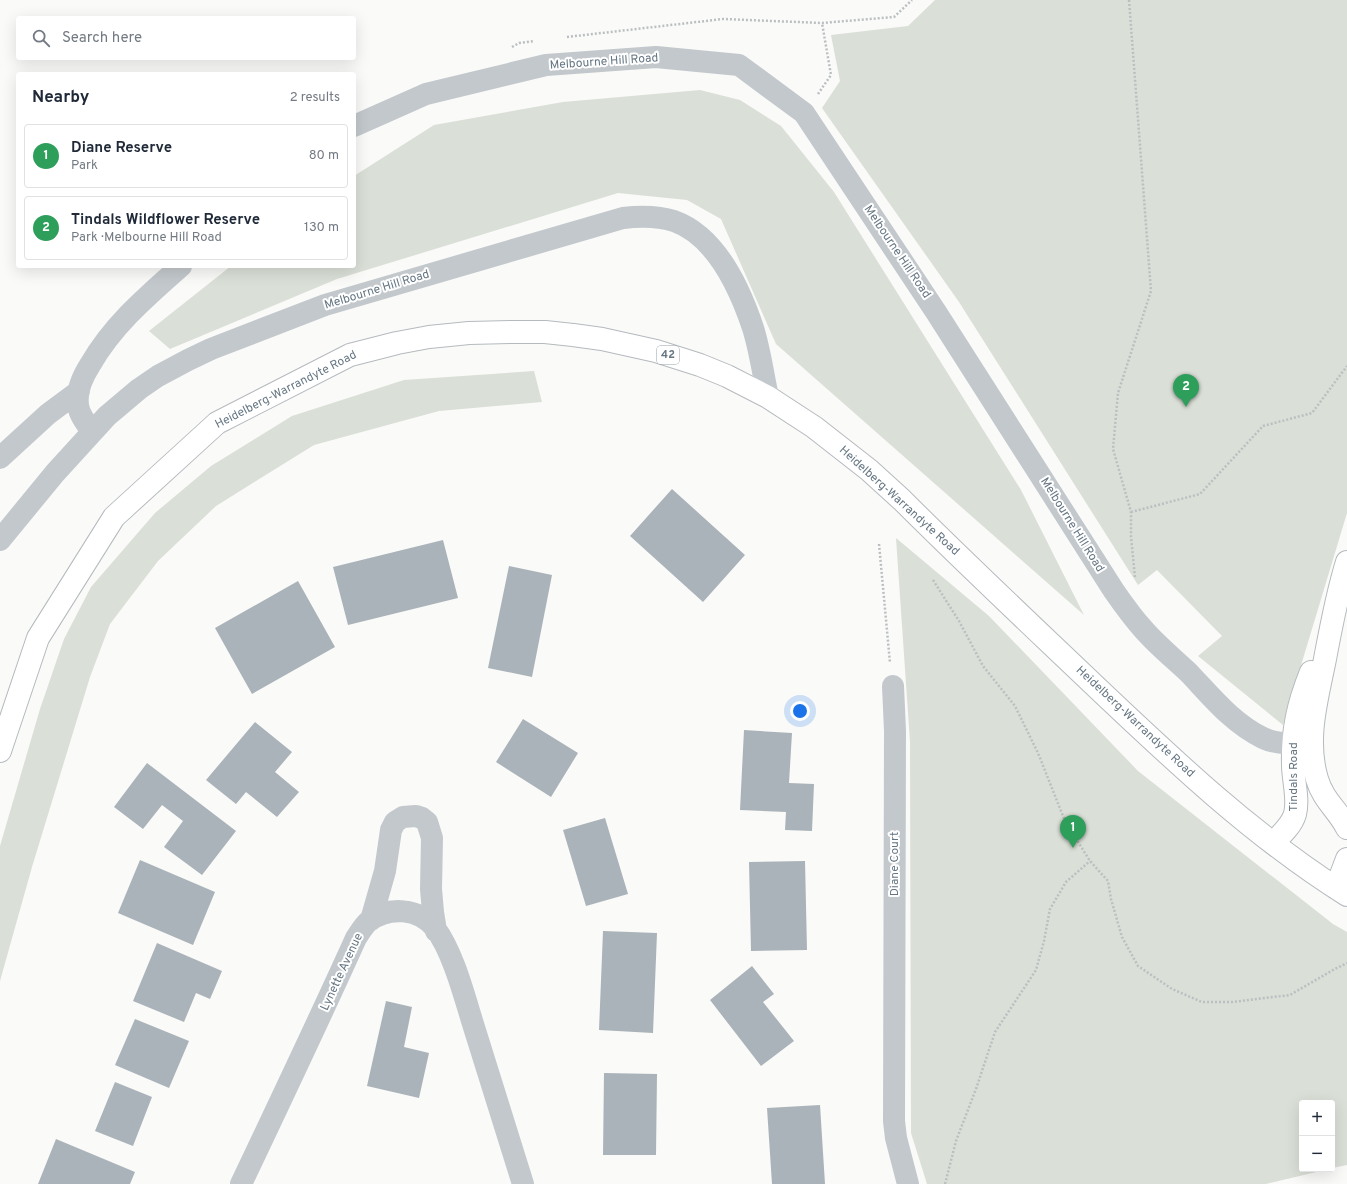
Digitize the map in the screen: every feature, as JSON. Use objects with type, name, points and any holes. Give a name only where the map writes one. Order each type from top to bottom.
[{"type":"main road","name":"Heidelberg-Warrandyte Road","points":[[0,751],[38,638],[114,517],[217,423],[350,355],[397,343],[429,337],[469,333],[538,332],[573,335],[623,344],[700,365],[727,376],[768,397],[814,427],[869,470],[1159,746],[1243,820],[1341,891]]},
{"type":"main road","name":"Tindals Road","points":[[1273,843],[1293,819],[1295,813],[1296,801],[1293,765],[1313,719],[1334,614],[1347,562]]},
{"type":"main road","name":"Tindals Road","points":[[1302,745],[1327,801],[1347,828]]},
{"type":"main road","points":[[1341,891],[1347,859]]},
{"type":"street","name":"Melbourne Hill Road","points":[[356,125],[426,94],[546,65],[656,57],[739,65],[804,113],[936,312],[1125,607],[1143,629],[1223,710],[1245,727],[1262,738],[1278,743],[1302,745]]},
{"type":"street","name":"Melbourne Hill Road","points":[[0,540],[55,472],[112,411],[158,376],[211,349],[326,305],[606,221],[634,217],[656,217],[680,224],[696,233],[716,254],[737,288],[753,329],[768,397]]},
{"type":"street","points":[[92,432],[78,405],[79,392],[84,375],[94,357],[112,333],[142,300],[179,268]]},
{"type":"street","points":[[0,458],[48,414],[79,392]]},
{"type":"street","name":"Diane Court","points":[[893,686],[895,755],[894,1121],[896,1138],[908,1184]]},
{"type":"street","points":[[371,920],[385,871],[391,830],[396,822],[403,817],[416,816],[427,822],[432,838],[431,889],[436,930]]},
{"type":"street","name":"Lynette Avenue","points":[[241,1184],[304,1054],[356,938],[364,926],[371,920],[385,913],[404,911],[424,918],[436,930],[451,958],[523,1184]]},
{"type":"path","points":[[1125,607],[1136,582],[1133,562],[1131,512],[1114,448],[1118,393],[1150,291],[1129,0]]},
{"type":"path","points":[[804,113],[831,75],[822,23]]},
{"type":"path","points":[[1131,512],[1200,494],[1263,426],[1312,413],[1347,366]]},
{"type":"path","points":[[878,544],[893,686]]},
{"type":"path","points":[[933,580],[959,621],[983,666],[1015,706],[1038,753],[1065,821],[1090,861],[1108,881],[1110,899],[1122,937],[1138,966],[1172,989],[1202,1002],[1232,1002],[1290,995],[1347,964]]},
{"type":"path","points":[[945,1184],[956,1141],[976,1089],[995,1032],[1036,970],[1044,942],[1050,909],[1066,882],[1090,861]]},
{"type":"shaded area","points":[[935,0],[1347,0],[1347,513],[1283,725],[1198,656],[1222,636],[1157,570],[1138,585],[959,302],[822,108],[840,81],[831,35],[908,26]]},
{"type":"shaded area","points":[[700,90],[740,100],[781,126],[834,192],[1021,490],[1084,615],[776,344],[721,219],[687,200],[618,193],[337,279],[170,349],[149,331],[228,268],[356,268],[356,175],[434,125],[563,102]]},
{"type":"shaded area","points":[[534,371],[542,402],[439,411],[314,445],[216,506],[158,561],[110,624],[90,677],[32,867],[0,981],[0,846],[40,709],[64,639],[91,587],[155,513],[211,466],[292,416],[404,380]]},
{"type":"shaded area","points":[[896,538],[989,616],[1138,771],[1333,924],[1347,932],[1347,1165],[1335,1167],[1335,1100],[1299,1100],[1299,1172],[1316,1172],[1266,1184],[927,1184],[911,1133],[910,742]]},
{"type":"building","points":[[672,489],[745,555],[703,602],[630,536]]},
{"type":"building","points":[[443,540],[458,598],[348,625],[333,567]]},
{"type":"building","points":[[509,566],[552,575],[532,677],[488,668]]},
{"type":"building","points":[[298,581],[335,647],[252,694],[215,628]]},
{"type":"building","points":[[523,719],[578,753],[551,797],[496,762]]},
{"type":"building","points":[[255,722],[292,752],[275,772],[299,792],[277,817],[246,792],[236,804],[206,780]]},
{"type":"building","points":[[744,730],[792,733],[789,783],[814,784],[812,831],[785,830],[786,812],[740,810]]},
{"type":"building","points":[[147,763],[236,831],[202,875],[164,847],[183,821],[162,805],[143,829],[114,807]]},
{"type":"building","points":[[605,818],[628,894],[586,906],[563,830]]},
{"type":"building","points":[[140,860],[215,892],[193,945],[118,913]]},
{"type":"building","points":[[805,861],[807,950],[751,951],[749,862]]},
{"type":"building","points":[[603,931],[657,933],[653,1033],[599,1030]]},
{"type":"building","points":[[157,943],[222,971],[210,999],[196,993],[184,1022],[133,1001]]},
{"type":"building","points":[[752,966],[774,994],[763,1002],[794,1041],[761,1066],[710,1000]]},
{"type":"building","points":[[386,1001],[412,1007],[404,1047],[429,1053],[419,1098],[367,1086]]},
{"type":"building","points":[[135,1019],[189,1041],[169,1088],[115,1065]]},
{"type":"building","points":[[604,1073],[657,1074],[656,1155],[603,1155]]},
{"type":"building","points":[[115,1082],[152,1097],[133,1146],[95,1131]]},
{"type":"building","points":[[820,1105],[825,1184],[772,1184],[767,1108]]},
{"type":"building","points":[[56,1139],[135,1172],[130,1184],[38,1184]]},
{"type":"place","name":"Tindals Wildflower Reserve","points":[[1186,407]]},
{"type":"place","name":"Diane Reserve","points":[[1073,848]]}]
